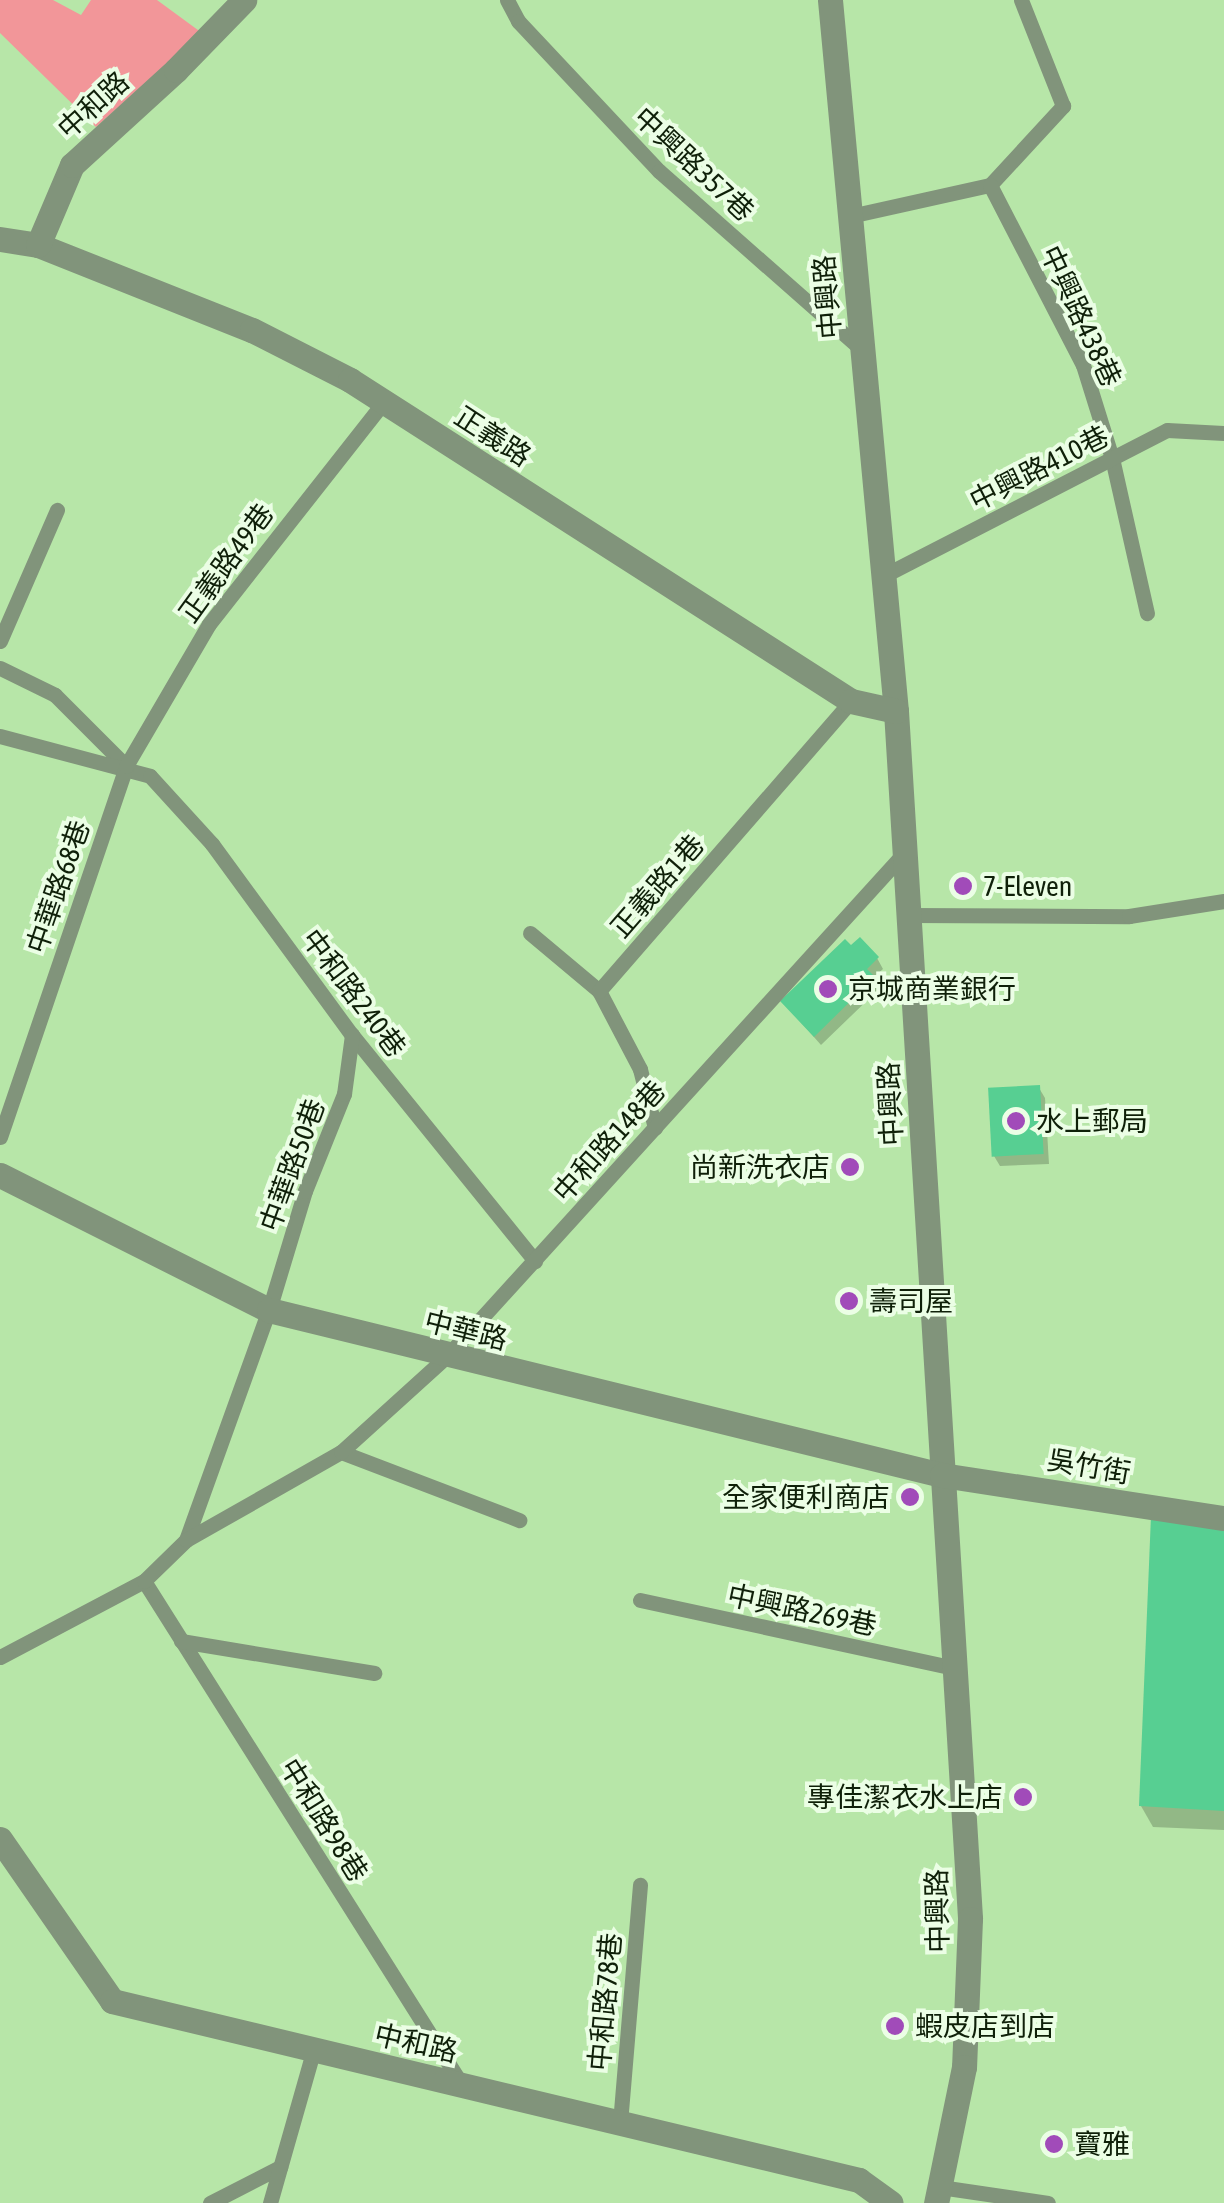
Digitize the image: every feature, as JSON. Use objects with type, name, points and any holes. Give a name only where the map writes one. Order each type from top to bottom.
[{"type":"street","name":"中和路","points":[[38,245],[72,165],[176,70],[244,0]]},
{"type":"street","name":"中興路","points":[[830,0],[896,711],[970,1919],[964,2067],[938,2195]]},
{"type":"street","points":[[0,239],[38,245]]},
{"type":"street","name":"正義路","points":[[38,245],[252,330],[384,402],[850,701],[896,711]]},
{"type":"street","name":"中華路","points":[[0,1175],[269,1310],[942,1475]]},
{"type":"street","name":"吳竹街","points":[[942,1475],[1224,1518]]},
{"type":"street","name":"中和路","points":[[0,1838],[112,2001],[859,2180],[892,2203]]},
{"type":"lane","name":"中興路357巷","points":[[506,0],[518,21],[659,172],[862,350]]},
{"type":"lane","points":[[850,216],[990,185],[1064,106],[1021,0]]},
{"type":"lane","name":"中興路438巷","points":[[990,185],[1084,365],[1112,458],[1146,612]]},
{"type":"lane","name":"正義路49巷","points":[[126,766],[209,624],[384,402]]},
{"type":"lane","name":"中興路410巷","points":[[884,576],[1166,430],[1224,433]]},
{"type":"lane","points":[[0,641],[57,510]]},
{"type":"lane","name":"中和路240巷","points":[[0,668],[55,695],[126,766]]},
{"type":"lane","name":"正義路1巷","points":[[598,991],[850,701]]},
{"type":"lane","name":"中和路240巷","points":[[0,736],[126,766],[150,776],[212,844],[352,1035],[535,1262]]},
{"type":"lane","name":"中華路68巷","points":[[0,1137],[126,766]]},
{"type":"lane","name":"中和路148巷","points":[[0,1658],[144,1580],[186,1540],[340,1452],[447,1356],[904,853]]},
{"type":"lane","points":[[908,915],[1129,916],[1224,902]]},
{"type":"lane","points":[[530,933],[598,991],[640,1069],[654,1128]]},
{"type":"lane","name":"中華路50巷","points":[[186,1540],[269,1310],[305,1191],[344,1094],[352,1035]]},
{"type":"lane","points":[[340,1452],[519,1520]]},
{"type":"lane","name":"中和路98巷","points":[[144,1580],[462,2085]]},
{"type":"lane","name":"中興路269巷","points":[[640,1600],[954,1668]]},
{"type":"lane","points":[[181,1641],[374,1672]]},
{"type":"lane","name":"中和路78巷","points":[[620,2123],[640,1884]]},
{"type":"lane","points":[[270,2203],[314,2049]]},
{"type":"lane","points":[[210,2203],[280,2167]]},
{"type":"lane","points":[[938,2195],[1048,2203]]},
{"type":"shaded area","points":[[0,0],[53,0],[81,15],[91,0],[157,0],[202,33],[96,127],[0,33]]},
{"type":"building","name":"京城商業銀行","points":[[860,937],[879,957],[867,969],[875,977],[814,1037],[780,1001],[845,939],[851,945]]},
{"type":"building","name":"水上郵局","points":[[1040,1085],[1044,1154],[992,1157],[988,1088]]},
{"type":"building","points":[[1151,1516],[1224,1520],[1224,1811],[1139,1806]]},
{"type":"place","name":"7-Eleven","points":[[963,886]]},
{"type":"place","name":"京城商業銀行","points":[[828,989]]},
{"type":"place","name":"水上郵局","points":[[1016,1121]]},
{"type":"place","name":"尚新洗衣店","points":[[850,1167]]},
{"type":"place","name":"壽司屋","points":[[849,1301]]},
{"type":"place","name":"全家便利商店","points":[[910,1497]]},
{"type":"place","name":"專佳潔衣水上店","points":[[1023,1797]]},
{"type":"place","name":"蝦皮店到店","points":[[895,2026]]},
{"type":"place","name":"寶雅","points":[[1054,2144]]}]
